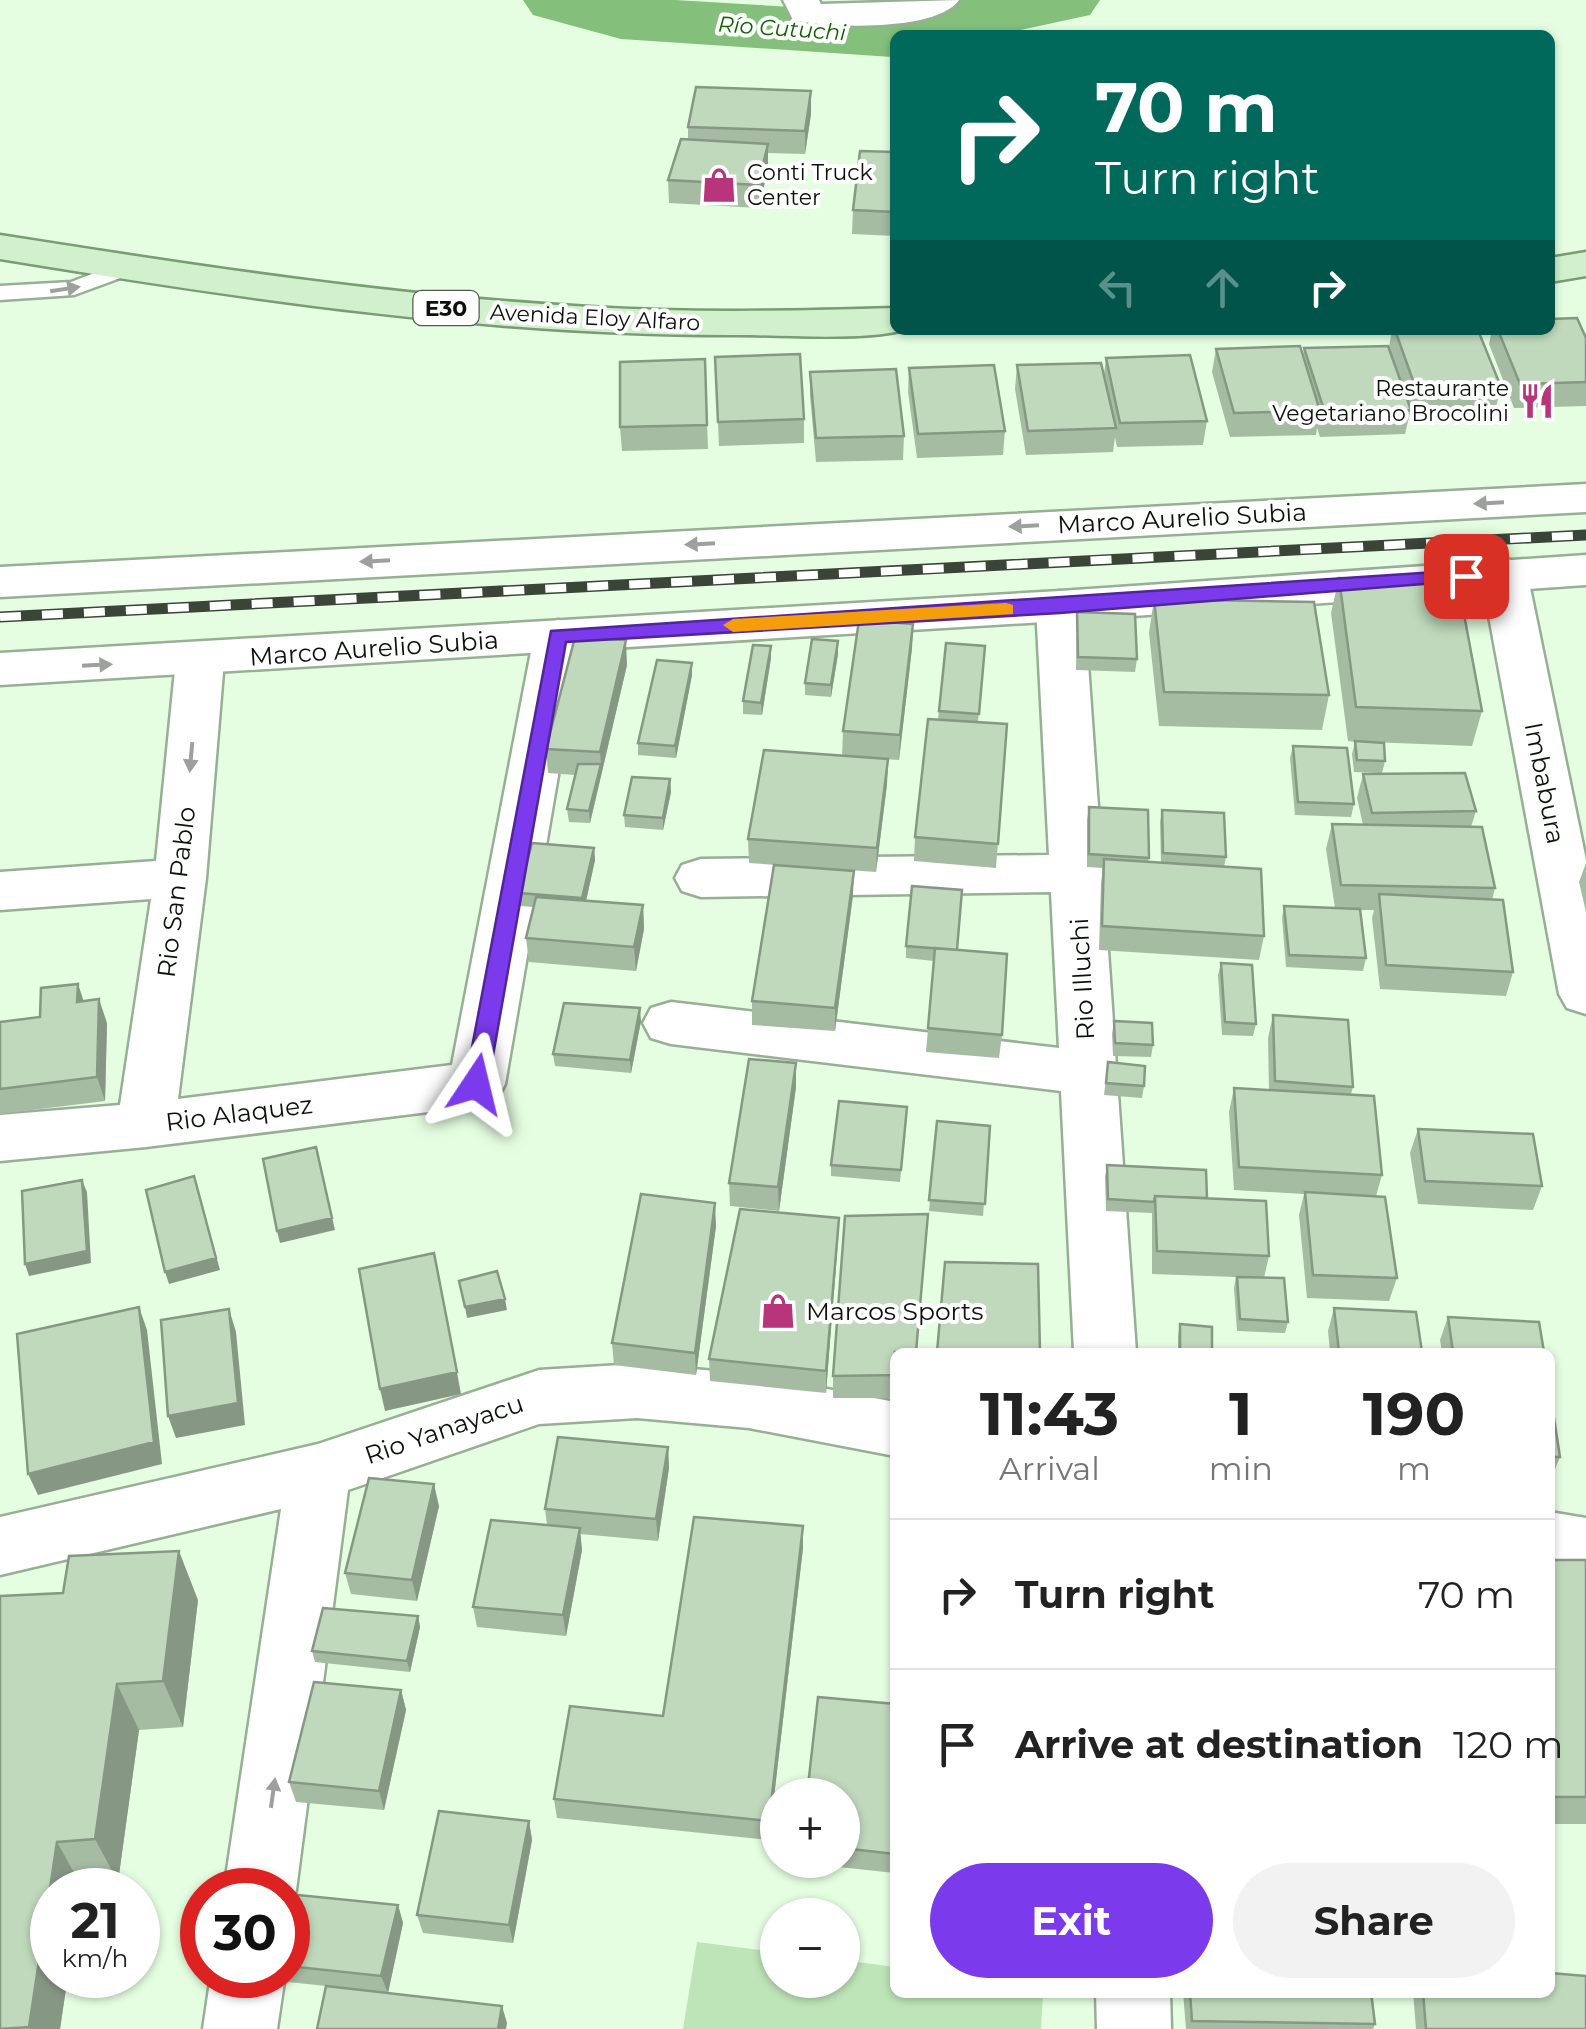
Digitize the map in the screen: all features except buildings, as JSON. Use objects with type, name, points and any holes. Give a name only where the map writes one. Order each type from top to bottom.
[{"type":"main road","name":"Avenida Eloy Alfaro","points":[[0,247],[320,295],[555,317],[718,324],[890,320]]},
{"type":"main road","points":[[1555,269],[1586,264]]},
{"type":"street","points":[[801,0],[806,12],[821,15],[922,10],[941,0]]},
{"type":"street","name":"Marco Aurelio Subia","points":[[0,582],[1586,498]]},
{"type":"street","name":"Marco Aurelio Subia","points":[[0,670],[1586,570]]},
{"type":"street","name":"Imbabura","points":[[1504,573],[1586,994]]},
{"type":"street","name":"Rio Illuchi","points":[[1060,606],[1106,1348]]},
{"type":"street","name":"Rio Alaquez","points":[[0,1138],[476,1084],[558,636]]},
{"type":"street","name":"Rio San Pablo","points":[[146,1124],[180,878],[200,660]]},
{"type":"street","points":[[701,878],[1076,873]]},
{"type":"street","points":[[0,891],[180,878]]},
{"type":"street","points":[[671,1023],[1088,1074]]},
{"type":"street","name":"Rio Yanayacu","points":[[0,1546],[318,1472],[539,1397],[637,1391],[749,1400],[890,1428]]},
{"type":"street","points":[[263,1868],[318,1472]]},
{"type":"street","points":[[1555,1542],[1586,1546]]},
{"type":"street","points":[[240,2029],[245,1998]]},
{"type":"street","points":[[1133,1998],[1134,2029]]},
{"type":"lane","points":[[0,293],[74,288],[126,268]]},
{"type":"green space","points":[[697,1942],[760,1950],[760,1998],[860,1998],[860,1962],[890,1966],[890,1998],[1043,1998],[1041,2029],[683,2029]]},
{"type":"waterway","name":"Río Cutuchi","points":[[558,0],[621,18],[890,35]]},
{"type":"waterway","name":"Río Cutuchi","points":[[917,30],[1065,0]]},
{"type":"railway","points":[[0,617],[1586,535]]},
{"type":"slow traffic","points":[[733,625],[1006,609]]},
{"type":"place","name":"Conti Truck Center","points":[[719,185]]},
{"type":"place","name":"Restaurante Vegetariano Brocolini","points":[[1537,401]]},
{"type":"place","name":"Marcos Sports","points":[[778,1311]]},
{"type":"route","points":[[476,1084],[558,636],[1060,606],[1466,576]]}]
